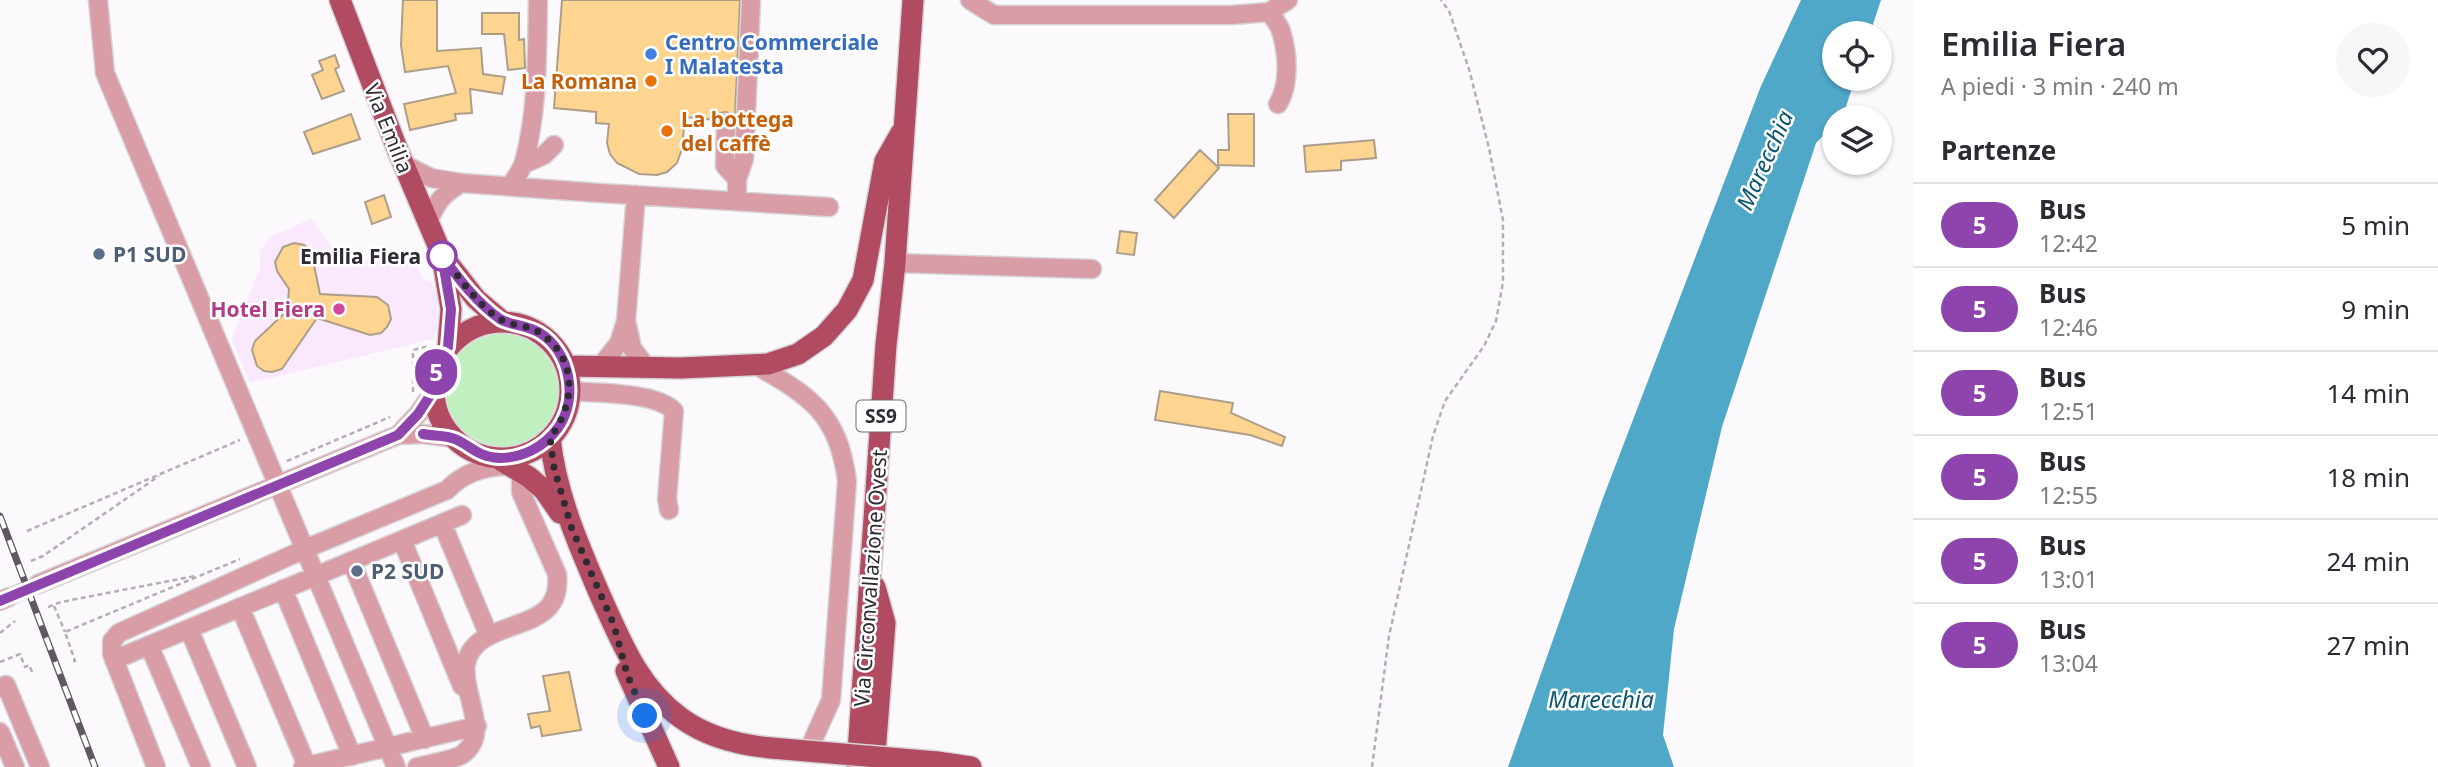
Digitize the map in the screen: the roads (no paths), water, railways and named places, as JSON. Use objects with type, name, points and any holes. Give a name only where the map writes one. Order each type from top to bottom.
[{"type":"main road","name":"Via Emilia","points":[[340,0],[403,164],[442,256],[451,309],[448,347]]},
{"type":"main road","name":"Via Circonvallazione Ovest","points":[[857,767],[913,0]]},
{"type":"main road","points":[[566,366],[648,368],[768,364],[798,354],[824,336],[847,310],[863,280],[885,161],[905,125]]},
{"type":"main road","name":"Via Emilia","points":[[442,256],[476,299],[502,321]]},
{"type":"main road","points":[[509,465],[516,457],[534,450],[550,438],[561,424],[568,408],[570,391],[566,366],[556,348],[541,334],[523,324],[502,321],[482,324],[463,333],[448,347],[437,368],[433,391],[436,408],[443,425],[454,438],[474,452],[509,465],[544,490],[572,529]]},
{"type":"main road","points":[[550,438],[554,468],[572,529],[628,657],[646,685],[681,718],[709,734],[740,745],[971,767]]},
{"type":"main road","points":[[870,568],[885,623],[874,767]]},
{"type":"main road","points":[[614,625],[627,674],[669,767]]},
{"type":"street","points":[[98,0],[105,73],[396,767]]},
{"type":"street","points":[[511,185],[524,164],[536,83],[538,0]]},
{"type":"street","points":[[737,201],[737,178],[744,159],[751,0]]},
{"type":"street","points":[[971,0],[994,15],[1232,15],[1269,12],[1288,0]]},
{"type":"street","points":[[1269,12],[1281,29],[1285,53],[1286,90],[1279,104]]},
{"type":"street","points":[[726,123],[725,166],[737,178]]},
{"type":"street","points":[[524,164],[544,155],[554,145]]},
{"type":"street","points":[[403,164],[430,178],[461,183],[830,207]]},
{"type":"street","points":[[428,222],[437,202],[461,183]]},
{"type":"street","points":[[600,367],[620,343],[626,321],[636,195]]},
{"type":"street","points":[[895,263],[1092,269]]},
{"type":"street","points":[[626,321],[632,348],[648,368]]},
{"type":"street","points":[[754,364],[792,387],[815,405],[835,432],[844,454],[846,492],[831,700],[813,740]]},
{"type":"street","points":[[398,435],[418,414],[433,391]]},
{"type":"street","points":[[570,391],[637,396],[669,406],[674,411],[667,499],[669,510]]},
{"type":"street","points":[[38,584],[398,435],[423,434],[454,438]]},
{"type":"street","points":[[156,767],[114,660],[112,641],[119,633],[305,549],[447,490],[454,482],[471,472],[509,465],[557,574],[558,588],[554,602],[543,614],[503,628],[481,640],[469,656],[464,672],[475,719],[474,740],[463,755],[417,767]]},
{"type":"street","points":[[114,660],[462,515]]},
{"type":"street","points":[[442,523],[489,636]]},
{"type":"street","points":[[402,540],[475,719]]},
{"type":"street","points":[[351,561],[425,739]]},
{"type":"street","points":[[283,589],[352,757]]},
{"type":"street","points":[[240,607],[305,767],[425,739],[475,719]]},
{"type":"street","points":[[189,628],[247,767]]},
{"type":"street","points":[[149,645],[201,767]]},
{"type":"street","points":[[0,688],[6,685],[40,767]]},
{"type":"street","points":[[0,732],[15,767]]},
{"type":"water","name":"Marecchia","points":[[1801,0],[1881,0],[1874,21],[1822,21],[1822,91],[1851,91],[1847,105],[1822,105],[1822,137],[1816,143],[1722,427],[1674,629],[1663,735],[1674,767],[1508,767],[1603,498],[1761,86]]},
{"type":"tunnel","points":[[9,597],[38,584]]},
{"type":"railway","points":[[0,516],[95,767]]},
{"type":"place","name":"Centro Commerciale I Malatesta","points":[[651,54]]},
{"type":"place","name":"La Romana","points":[[651,81]]},
{"type":"place","name":"La bottega del caffè","points":[[667,131]]},
{"type":"place","name":"P1 SUD","points":[[99,254]]},
{"type":"place","name":"Emilia Fiera","points":[[442,256]]},
{"type":"place","name":"Hotel Fiera","points":[[339,309]]},
{"type":"place","name":"P2 SUD","points":[[357,571]]}]
